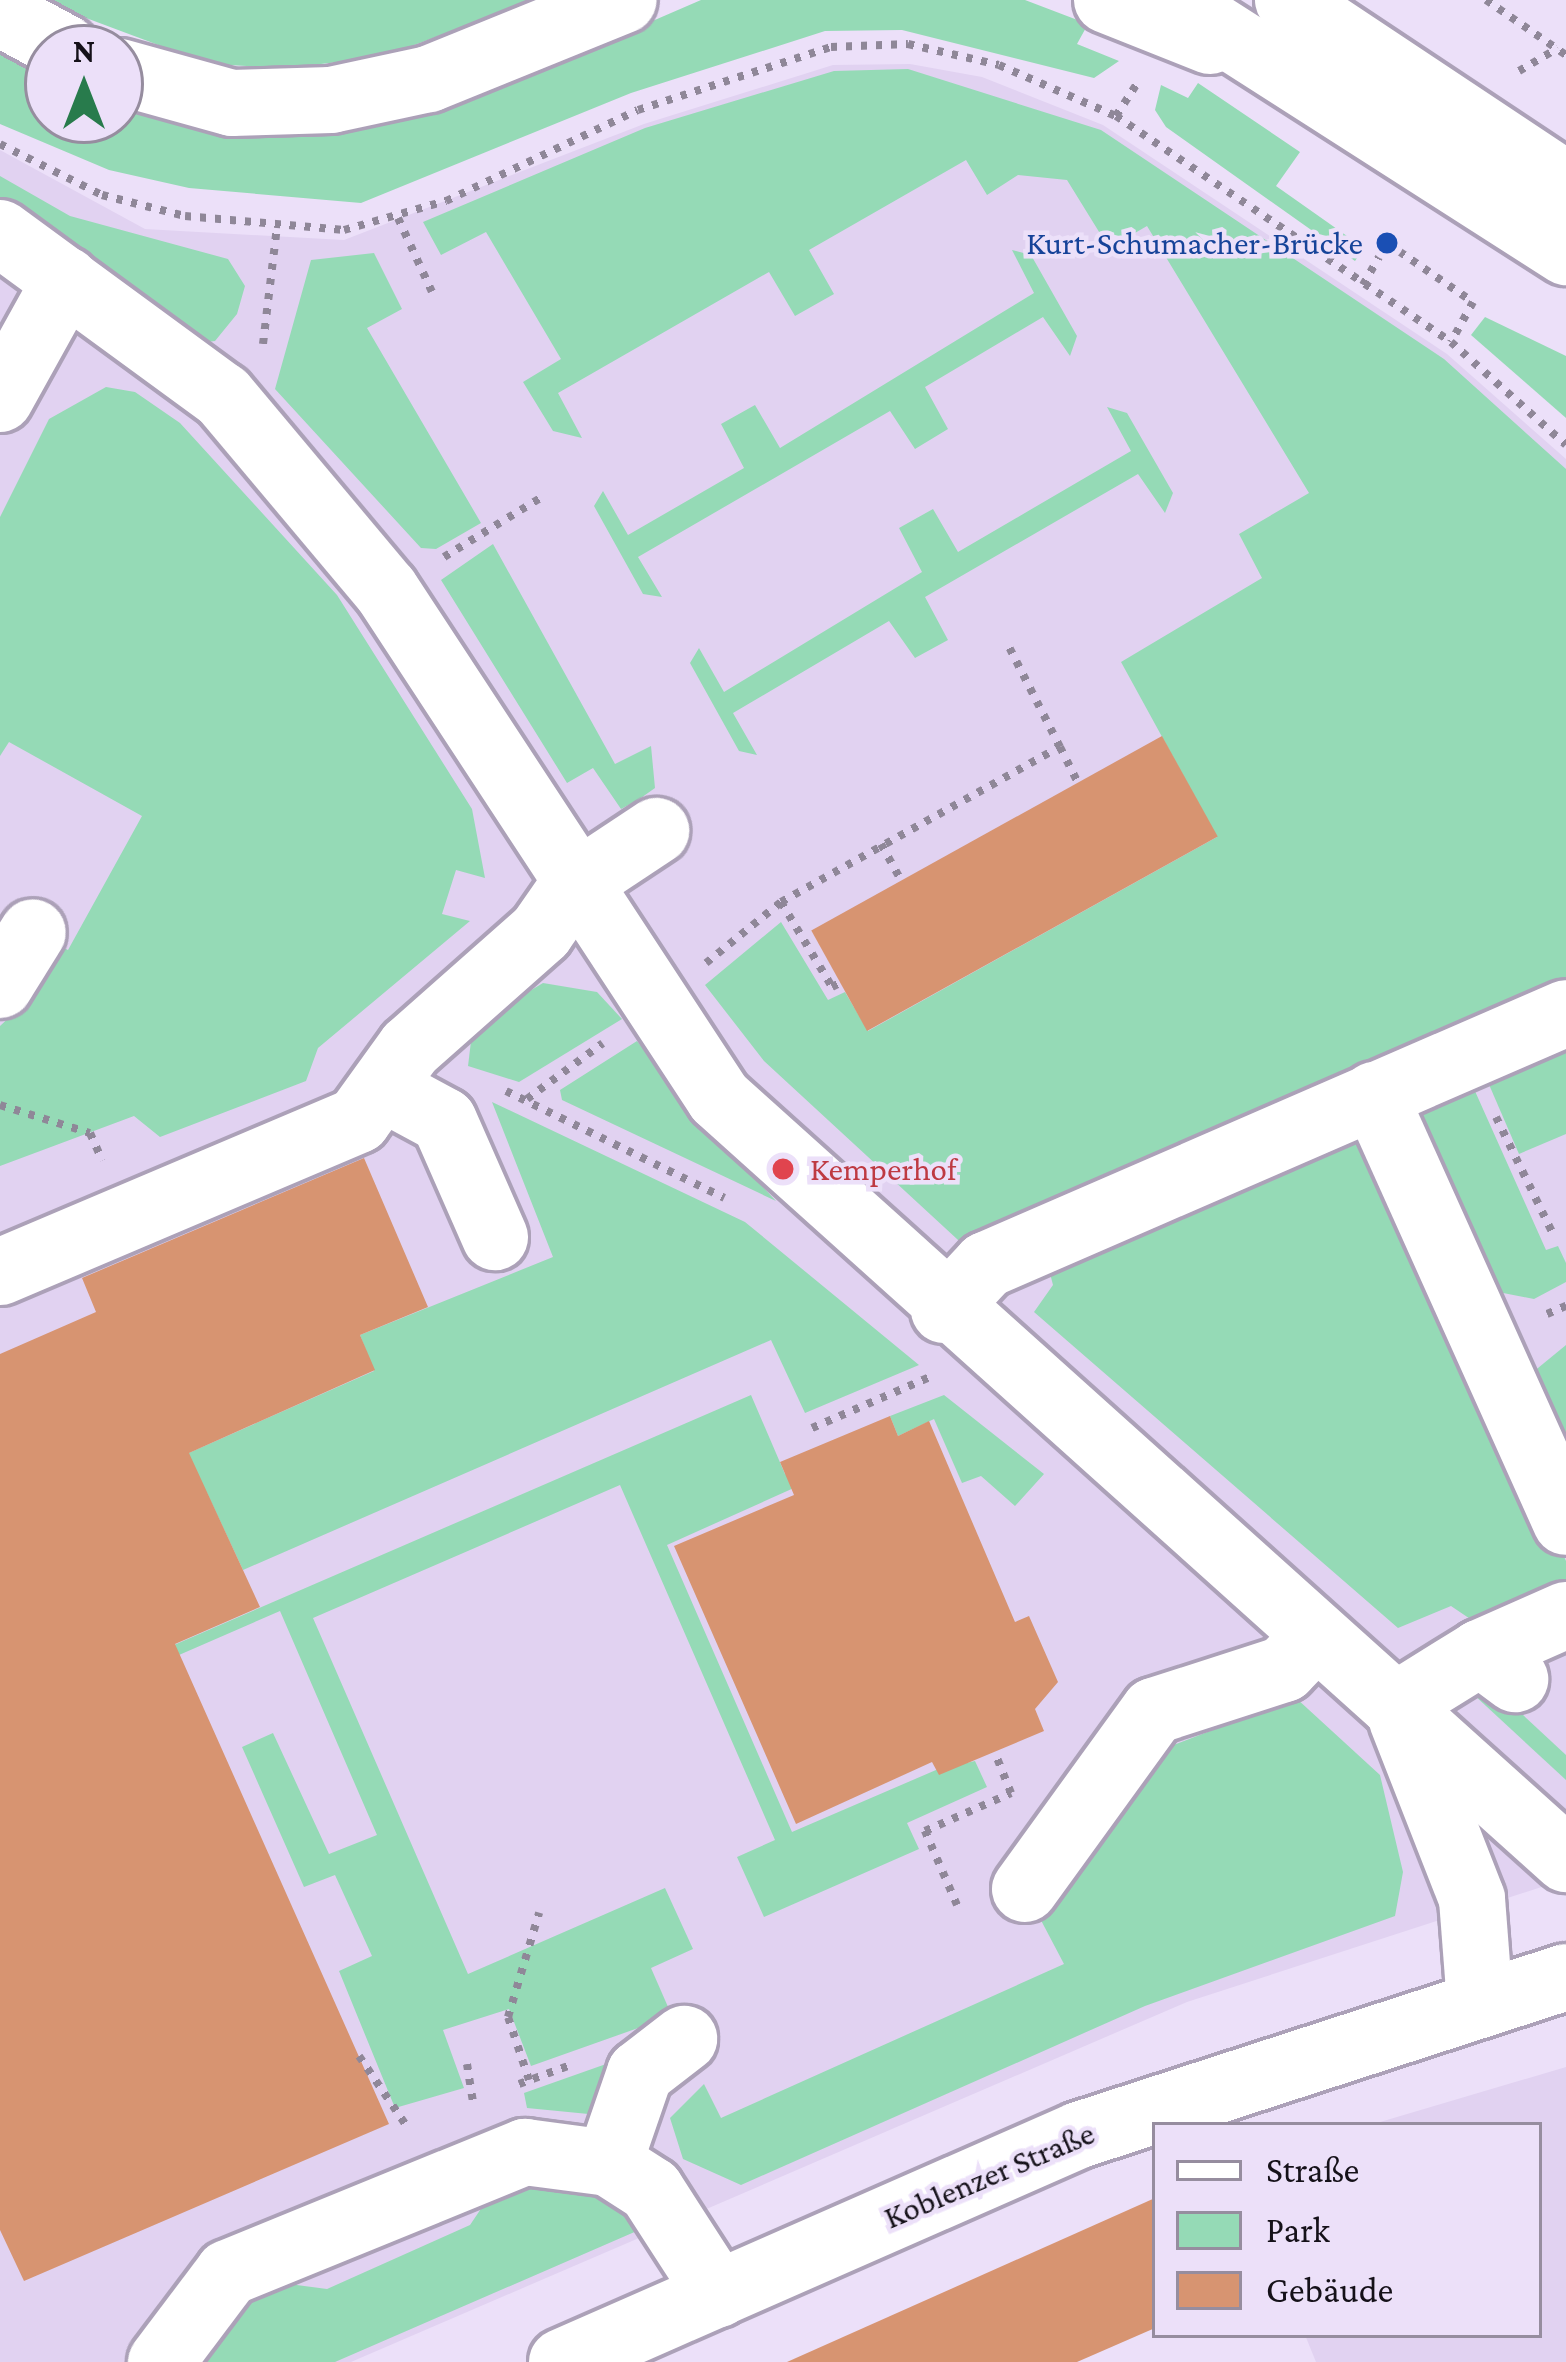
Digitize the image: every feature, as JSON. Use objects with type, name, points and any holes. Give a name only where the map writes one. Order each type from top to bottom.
[{"type":"main road","points":[[144,79],[232,103],[331,100],[429,80],[624,0]]},
{"type":"main road","points":[[1107,0],[1269,64]]},
{"type":"main road","points":[[1172,0],[1566,252]]},
{"type":"main road","points":[[1288,0],[1566,185]]},
{"type":"main road","points":[[0,233],[223,396],[386,590],[573,886],[719,1098],[945,1338],[1316,1637],[1566,1859]]},
{"type":"main road","points":[[0,399],[66,280]]},
{"type":"main road","points":[[0,1272],[358,1120],[573,886],[656,831]]},
{"type":"main road","points":[[945,1338],[986,1265],[1566,1013]]},
{"type":"main road","points":[[383,1088],[444,1121],[495,1238]]},
{"type":"main road","points":[[1374,1095],[1566,1522]]},
{"type":"main road","points":[[1396,1706],[1498,1666],[1566,1615]]},
{"type":"main road","points":[[1025,1889],[1154,1711],[1284,1669],[1316,1637]]},
{"type":"main road","points":[[1396,1706],[1472,1899],[1480,2002]]},
{"type":"main road","name":"Koblenzer Straße","points":[[562,2362],[1100,2127],[1566,1977]]},
{"type":"main road","points":[[609,2163],[640,2073],[684,2039]]},
{"type":"main road","points":[[161,2362],[228,2272],[482,2163],[525,2152],[609,2163],[651,2189],[718,2294]]},
{"type":"path","points":[[1486,0],[1562,51],[1523,73],[1503,61]]},
{"type":"path","points":[[0,144],[102,194],[277,226],[398,218],[638,110],[831,47],[908,44],[999,65],[1116,116],[1451,342],[1566,445]]},
{"type":"path","points":[[1116,116],[1142,75]]},
{"type":"path","points":[[398,218],[431,292]]},
{"type":"path","points":[[223,396],[263,345],[277,226]]},
{"type":"path","points":[[1363,285],[1387,243],[1473,302],[1451,342]]},
{"type":"path","points":[[436,561],[545,494]]},
{"type":"path","points":[[1007,643],[1078,784]]},
{"type":"path","points":[[698,970],[782,902],[1060,747]]},
{"type":"path","points":[[880,844],[902,882]]},
{"type":"path","points":[[782,902],[832,987],[840,983]]},
{"type":"path","points":[[527,1099],[613,1036]]},
{"type":"path","points":[[486,1084],[527,1099],[739,1205]]},
{"type":"path","points":[[0,1105],[90,1133],[130,1219]]},
{"type":"path","points":[[1500,1126],[1554,1236]]},
{"type":"path","points":[[812,1428],[945,1338]]},
{"type":"path","points":[[962,1917],[925,1831],[1011,1793],[994,1753]]},
{"type":"path","points":[[529,2080],[508,2017],[539,1913]]},
{"type":"path","points":[[358,2056],[410,2128]]},
{"type":"path","points":[[467,2064],[468,2086]]},
{"type":"shaded area","name":"Kemperhof","points":[[910,64],[982,77],[1103,125],[1447,354],[1566,459],[1566,1879],[1187,2002],[351,2362],[0,2362],[0,150],[145,229],[344,240],[644,124],[833,65]]},
{"type":"shaded area","points":[[1566,2067],[1566,2362],[1316,2362],[1306,2338],[1542,2338],[1542,2122],[1380,2122]]},
{"type":"green space","points":[[38,0],[536,0],[382,57],[286,68],[209,64],[144,40],[144,24],[102,24]]},
{"type":"green space","points":[[701,0],[1025,0],[1088,24],[1077,44],[1119,61],[1094,78],[902,30],[825,31],[631,93],[361,203],[189,188],[109,170],[47,144],[144,144],[144,101],[320,131],[470,100]]},
{"type":"green space","points":[[0,41],[24,53],[24,134],[0,124]]},
{"type":"green space","points":[[908,69],[1101,130],[1444,359],[1566,469],[1566,993],[970,1251],[764,1061],[705,985],[781,922],[828,1000],[845,992],[868,1031],[1217,837],[1121,662],[1262,578],[1239,534],[1309,493],[1147,226],[1109,248],[1067,180],[1018,175],[987,195],[966,160],[809,250],[834,294],[795,316],[769,272],[558,393],[582,438],[553,431],[523,382],[561,359],[486,232],[441,255],[423,222],[645,128],[834,71]]},
{"type":"green space","points":[[1198,83],[1300,152],[1276,186],[1364,248],[1355,261],[1166,127],[1155,110],[1161,85],[1188,98]]},
{"type":"green space","points":[[0,176],[70,216],[228,259],[245,286],[237,314],[215,341],[192,344],[0,204]]},
{"type":"green space","points":[[1012,250],[1031,255],[1077,336],[1070,356],[1043,317],[925,387],[948,429],[915,449],[890,411],[638,557],[662,597],[643,594],[594,506],[603,491],[628,535],[744,468],[721,424],[755,405],[780,448],[1034,293]]},
{"type":"green space","points":[[374,253],[402,309],[367,328],[481,523],[436,549],[421,548],[275,389],[311,260]]},
{"type":"green space","points":[[1485,317],[1566,356],[1566,418],[1471,335]]},
{"type":"green space","points":[[106,387],[135,392],[180,423],[337,595],[472,809],[485,878],[456,870],[442,914],[470,921],[318,1048],[306,1081],[160,1137],[134,1116],[0,1166],[0,1026],[32,996],[58,945],[68,950],[142,816],[9,742],[0,756],[0,517],[49,419]]},
{"type":"green space","points":[[1107,407],[1127,413],[1173,493],[1165,513],[1138,474],[925,597],[948,640],[915,658],[889,621],[733,713],[757,755],[739,751],[690,663],[699,648],[724,692],[922,572],[899,528],[933,509],[958,552],[1131,451]]},
{"type":"green space","points":[[493,544],[615,764],[651,746],[655,788],[621,809],[593,768],[567,783],[441,580]]},
{"type":"green space","points":[[543,983],[597,992],[622,1019],[519,1082],[468,1066],[473,1025]]},
{"type":"green space","points":[[1566,1030],[1566,1134],[1519,1154],[1481,1066]]},
{"type":"green space","points":[[637,1041],[776,1201],[562,1100],[560,1090]]},
{"type":"green space","points":[[1466,1071],[1546,1250],[1558,1246],[1566,1263],[1566,1282],[1534,1299],[1493,1291],[1408,1097]]},
{"type":"green space","points":[[492,1102],[745,1222],[919,1365],[805,1413],[771,1340],[243,1570],[207,1493],[10,1532],[374,1371],[360,1335],[553,1257]]},
{"type":"green space","points":[[1361,1120],[1566,1561],[1566,1597],[1485,1629],[1451,1606],[1398,1628],[1034,1312],[1053,1285],[1046,1258]]},
{"type":"green space","points":[[1566,1345],[1566,1469],[1527,1377]]},
{"type":"green space","points":[[751,1395],[785,1474],[805,1483],[667,1545],[792,1832],[936,1770],[975,1761],[987,1787],[907,1823],[919,1849],[764,1917],[737,1857],[775,1840],[620,1485],[313,1618],[468,1974],[665,1888],[693,1949],[651,1968],[672,2016],[531,2066],[509,2009],[443,2030],[464,2088],[395,2108],[339,1971],[372,1956],[335,1875],[304,1887],[242,1747],[273,1733],[329,1854],[377,1835],[280,1611],[179,1655],[174,1645]]},
{"type":"green space","points":[[944,1395],[1044,1474],[1015,1506],[981,1476],[962,1483],[934,1419],[898,1436],[890,1416]]},
{"type":"green space","points":[[1459,1681],[1493,1687],[1566,1755],[1566,1780]]},
{"type":"green space","points":[[1296,1698],[1380,1775],[1403,1872],[1395,1916],[1145,2006],[741,2185],[683,2159],[670,2118],[704,2084],[721,2118],[1064,1964],[1034,1907],[1061,1892],[1171,1746]]},
{"type":"green space","points":[[657,2046],[609,2116],[527,2108],[524,2093]]},
{"type":"green space","points":[[526,2176],[609,2193],[646,2227],[335,2362],[202,2362],[248,2295],[274,2282],[327,2289],[470,2225],[497,2185]]},
{"type":"building","points":[[1162,736],[1218,837],[867,1031],[811,930]]},
{"type":"building","points":[[364,1158],[428,1307],[360,1335],[375,1370],[189,1453],[260,1607],[175,1644],[389,2124],[24,2281],[0,2230],[0,1354],[96,1312],[82,1278]]},
{"type":"building","points":[[890,1416],[898,1436],[929,1421],[1015,1622],[1029,1616],[1058,1682],[1035,1709],[1044,1731],[939,1775],[932,1762],[796,1824],[674,1546],[794,1495],[780,1462]]},
{"type":"building","points":[[1152,2199],[1152,2329],[1077,2362],[787,2362]]},
{"type":"place","name":"Kurt-Schumacher-Brücke","points":[[1387,243]]},
{"type":"place","name":"Kemperhof","points":[[783,1169]]}]
